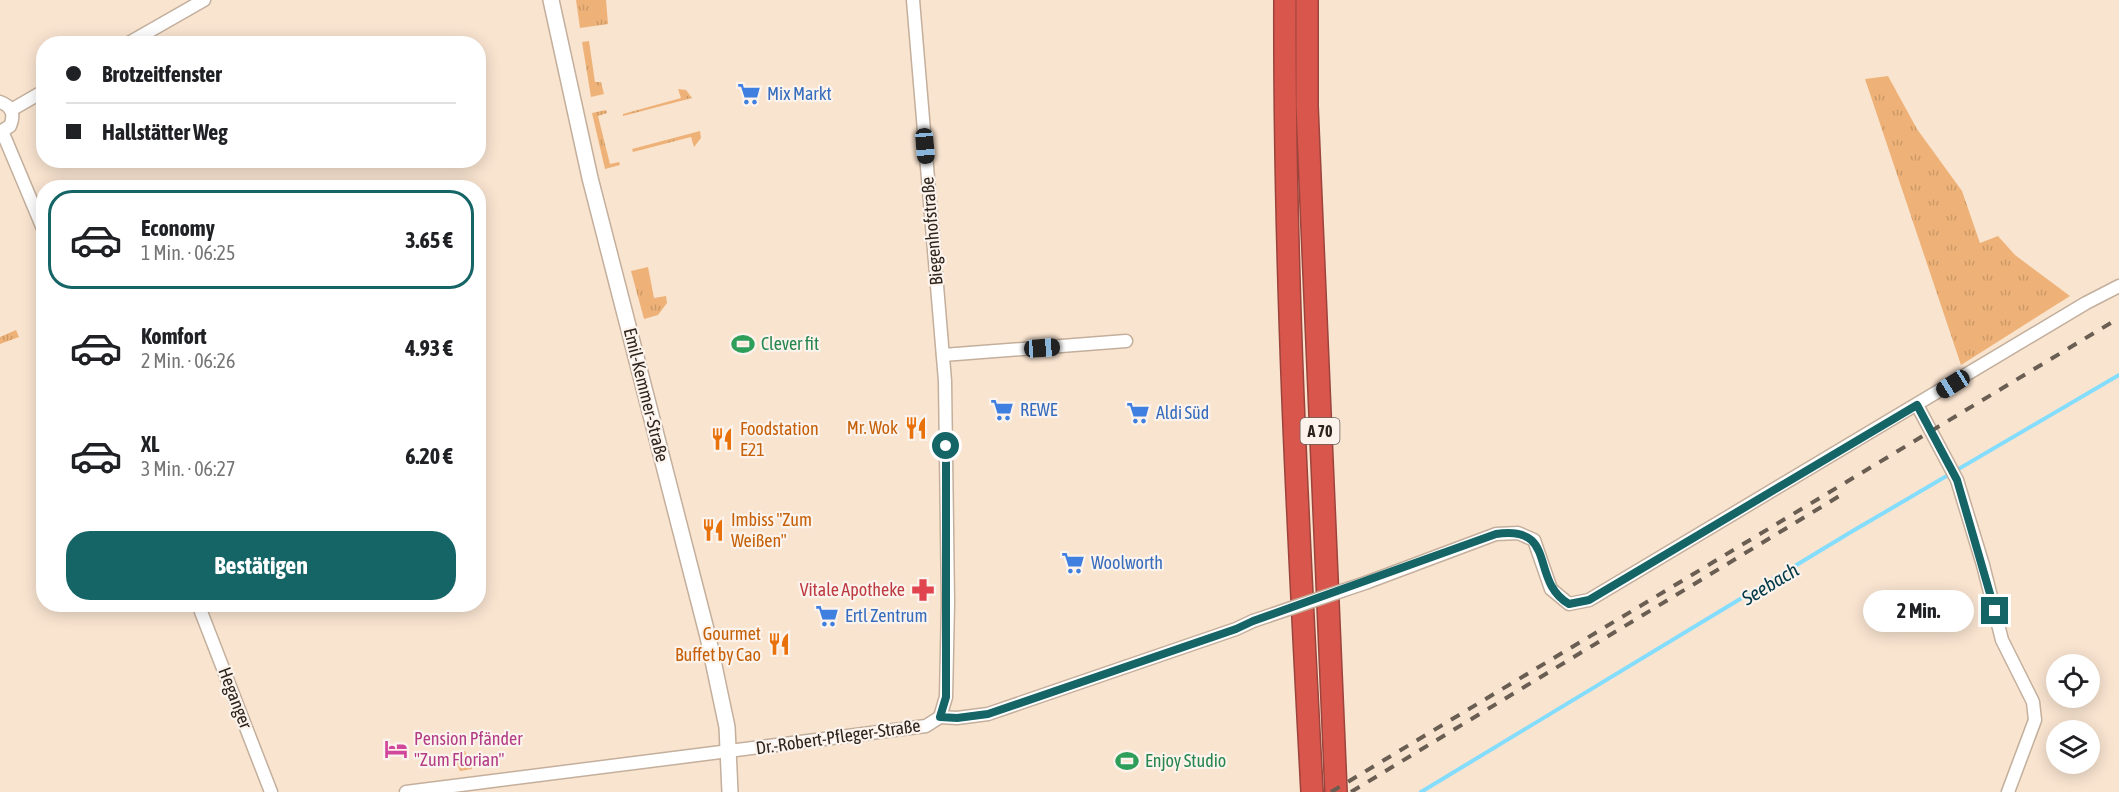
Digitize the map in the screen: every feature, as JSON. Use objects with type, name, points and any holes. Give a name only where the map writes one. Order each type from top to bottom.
[{"type":"highway","name":"A 70","points":[[1285,0],[1285,114],[1292,405],[1312,792]]},
{"type":"highway","name":"A 70","points":[[1307,0],[1308,117],[1336,792]]},
{"type":"street","points":[[141,36],[204,0]]},
{"type":"street","name":"Emil-Kemmer-Straße","points":[[551,0],[596,200],[708,637],[727,727],[730,792]]},
{"type":"street","name":"Biegenhofstraße","points":[[913,0],[943,354],[948,602],[946,697],[940,717]]},
{"type":"street","points":[[11,110],[36,96]]},
{"type":"street","points":[[0,102],[11,110],[12,120],[1,131],[36,212]]},
{"type":"street","points":[[2008,792],[2035,720],[2033,702],[2002,640],[1957,480],[1917,405],[2086,303],[2119,286]]},
{"type":"street","points":[[943,354],[1126,341]]},
{"type":"street","name":"Dr.-Robert-Pfleger-Straße","points":[[406,792],[729,753],[926,726],[940,717],[957,718],[988,714],[1236,629],[1496,534],[1518,532],[1534,540],[1551,589],[1569,604],[1589,600],[1917,405]]},
{"type":"street","name":"Heganger","points":[[201,612],[271,792]]},
{"type":"green space","points":[[576,0],[606,0],[608,24],[580,28]]},
{"type":"green space","points":[[589,41],[595,82],[601,82],[604,94],[591,97],[582,42]]},
{"type":"green space","points":[[1888,76],[1917,129],[1962,191],[1980,243],[1998,236],[2015,255],[2070,296],[1961,365],[1865,79]]},
{"type":"green space","points":[[678,89],[686,90],[692,98],[623,116],[623,114],[681,98]]},
{"type":"green space","points":[[606,110],[607,113],[598,116],[610,164],[619,162],[620,165],[605,169],[592,113]]},
{"type":"green space","points":[[700,131],[701,138],[694,147],[691,137],[633,152],[632,149]]},
{"type":"green space","points":[[648,267],[654,298],[666,296],[667,303],[658,315],[644,319],[631,271]]},
{"type":"green space","points":[[16,330],[19,337],[0,344],[0,337]]},
{"type":"green space","points":[[465,751],[472,769],[460,771],[453,755]]},
{"type":"waterway","name":"Seebach","points":[[1421,792],[1851,532],[2119,375]]},
{"type":"railway","points":[[1331,792],[2119,318]]},
{"type":"railway","points":[[1351,792],[1846,492]]},
{"type":"place","name":"Mix Markt","points":[[749,94]]},
{"type":"place","name":"Clever fit","points":[[743,344]]},
{"type":"place","name":"REWE","points":[[1002,410]]},
{"type":"place","name":"Aldi Süd","points":[[1138,413]]},
{"type":"place","name":"Mr. Wok","points":[[916,428]]},
{"type":"place","name":"Foodstation E21","points":[[722,439]]},
{"type":"place","name":"Imbiss \"Zum Weißen\"","points":[[713,530]]},
{"type":"place","name":"Woolworth","points":[[1073,563]]},
{"type":"place","name":"Vitale Apotheke","points":[[923,590]]},
{"type":"place","name":"Ertl Zentrum","points":[[827,616]]},
{"type":"place","name":"Gourmet Buffet by Cao","points":[[779,644]]},
{"type":"place","name":"Pension Pfänder \"Zum Florian\"","points":[[396,749]]},
{"type":"place","name":"Enjoy Studio","points":[[1127,761]]},
{"type":"route","points":[[946,446],[948,602],[946,697],[940,717],[957,718],[988,714],[1064,686],[1236,629],[1496,534],[1518,532],[1527,535],[1534,540],[1540,552],[1551,589],[1555,594],[1569,604],[1589,600],[1917,405],[1957,480],[1995,611]]}]
